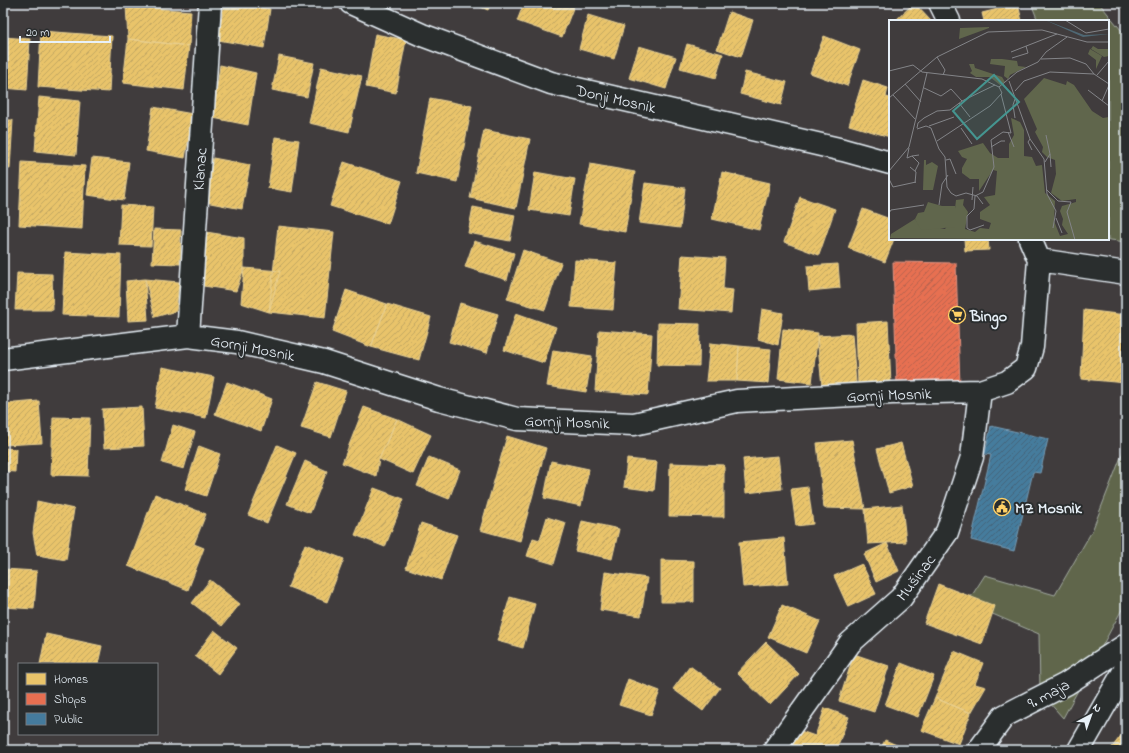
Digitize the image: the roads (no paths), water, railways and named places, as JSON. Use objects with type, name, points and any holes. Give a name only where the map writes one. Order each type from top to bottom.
[{"type":"street","name":"Klanac","points":[[188,336],[210,3]]},
{"type":"street","name":"Donji Mosnik","points":[[351,3],[422,36],[551,84],[843,150],[889,163]]},
{"type":"street","points":[[940,3],[948,20]]},
{"type":"street","points":[[1030,240],[1039,260],[1126,273]]},
{"type":"street","name":"Gornji Mosnik","points":[[3,359],[188,336],[237,342],[324,362],[439,399],[517,419],[634,424],[737,401],[892,393],[980,391],[1007,382],[1026,368],[1032,347],[1039,260]]},
{"type":"street","name":"Mušinac","points":[[774,750],[850,643],[901,598],[947,532],[972,457],[980,391]]},
{"type":"street","name":"9. maja","points":[[979,750],[1004,716],[1066,684],[1126,645]]},
{"type":"street","points":[[1079,750],[1126,668]]},
{"type":"place","name":"Bingo","points":[[957,315]]},
{"type":"place","name":"MZ Mosnik","points":[[1002,507]]}]
